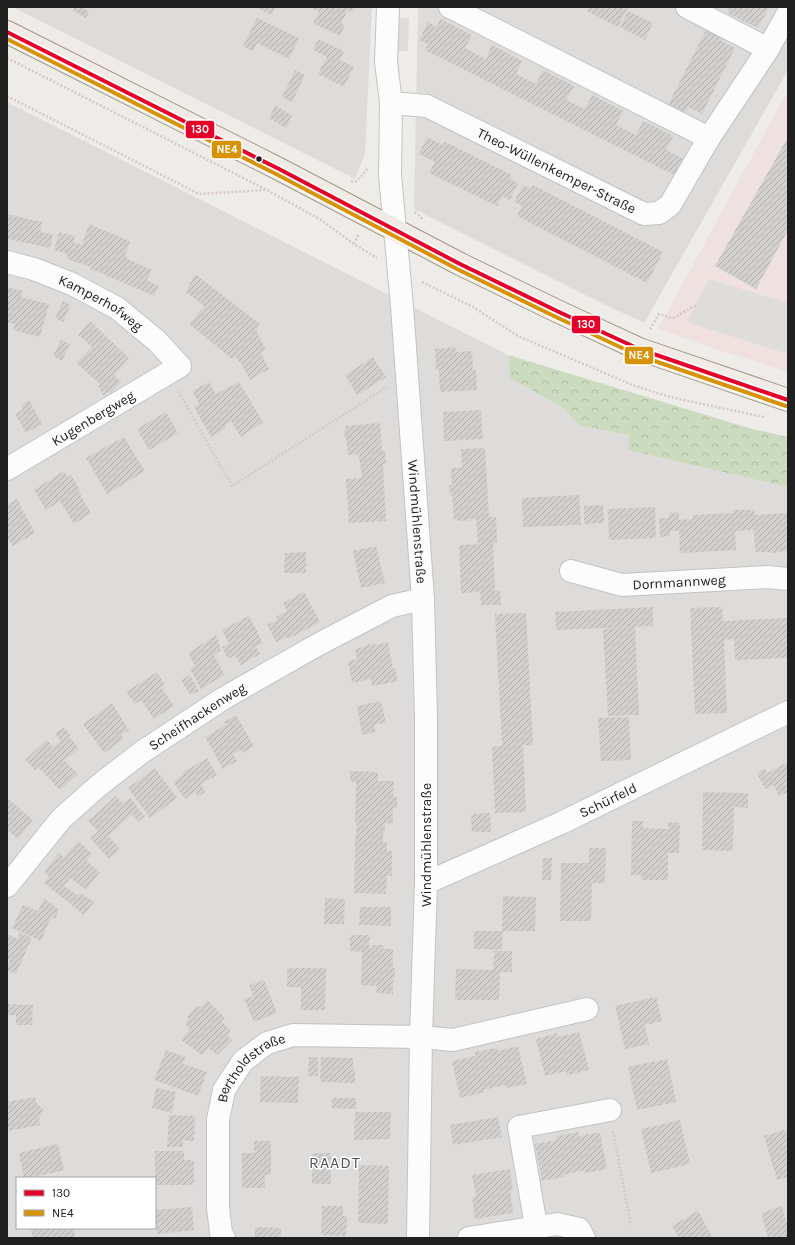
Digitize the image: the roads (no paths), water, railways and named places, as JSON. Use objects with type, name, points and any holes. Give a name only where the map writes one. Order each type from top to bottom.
[{"type":"main road","points":[[7,32],[559,312],[640,349],[788,400]]},
{"type":"street","name":"Windmühlenstraße","points":[[388,7],[386,62],[391,103],[390,175],[407,374],[423,599],[426,718],[426,883],[420,1037],[418,1238]]},
{"type":"street","points":[[450,7],[709,138]]},
{"type":"street","points":[[688,7],[768,49]]},
{"type":"street","name":"Theo-Wüllenkemper-Straße","points":[[391,103],[427,106],[644,214],[659,213],[670,205],[709,138],[768,49],[788,13]]},
{"type":"street","name":"Kamperhofweg","points":[[7,262],[34,269],[72,284],[117,308],[158,341],[180,366]]},
{"type":"street","name":"Kugenbergweg","points":[[7,469],[180,366]]},
{"type":"street","name":"Dornmannweg","points":[[571,571],[622,585],[766,577],[788,579]]},
{"type":"street","name":"Scheifhackenweg","points":[[7,886],[61,819],[98,786],[142,752],[224,698],[319,644],[392,606],[423,599]]},
{"type":"street","name":"Schürfeld","points":[[426,883],[561,823],[788,712]]},
{"type":"street","points":[[420,1037],[453,1040],[587,1009]]},
{"type":"street","name":"Bertholdstraße","points":[[224,1238],[221,1233],[218,1207],[218,1120],[224,1090],[243,1060],[267,1043],[294,1035],[420,1037]]},
{"type":"street","points":[[536,1226],[519,1127],[610,1110]]},
{"type":"street","points":[[469,1238],[536,1226],[557,1224],[579,1230],[584,1238]]},
{"type":"district","name":"RAADT","points":[[335,1162]]}]
